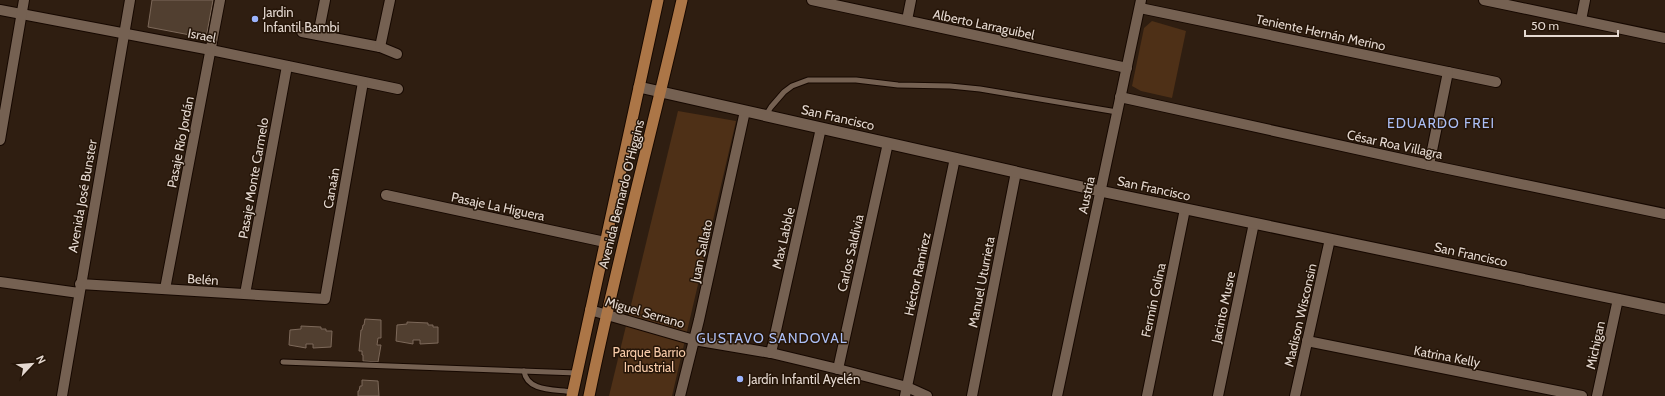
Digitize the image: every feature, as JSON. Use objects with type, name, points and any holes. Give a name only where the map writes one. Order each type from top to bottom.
[{"type":"main road","name":"Avenida Bernardo O'Higgins","points":[[572,394],[658,0]]},
{"type":"main road","name":"Avenida Bernardo O'Higgins","points":[[589,396],[606,315],[682,0]]},
{"type":"street","points":[[0,140],[24,0]]},
{"type":"street","name":"Avenida José Bunster","points":[[62,396],[79,288],[130,0]]},
{"type":"street","name":"Pasaje Río Jordán","points":[[165,289],[212,50],[220,0]]},
{"type":"street","points":[[318,35],[325,0]]},
{"type":"street","points":[[380,47],[390,0]]},
{"type":"street","name":"Alberto Larraguibel","points":[[812,0],[1126,68]]},
{"type":"street","points":[[907,20],[912,0]]},
{"type":"street","points":[[1484,0],[1665,38]]},
{"type":"street","points":[[1581,20],[1586,0]]},
{"type":"street","name":"Austria","points":[[1056,396],[1140,4]]},
{"type":"street","name":"Teniente Hernán Merino","points":[[1140,4],[1496,82]]},
{"type":"street","name":"Israel","points":[[0,10],[212,50],[398,89]]},
{"type":"street","points":[[302,32],[380,47],[397,54]]},
{"type":"street","name":"Pasaje Monte Carmelo","points":[[245,294],[287,66]]},
{"type":"street","points":[[1429,165],[1448,72]]},
{"type":"street","name":"Canaán","points":[[325,299],[363,82]]},
{"type":"street","name":"San Francisco","points":[[639,87],[1100,191],[1665,308]]},
{"type":"street","name":"César Roa Villagra","points":[[1120,97],[1429,165],[1665,214]]},
{"type":"street","name":"Juan Sallato","points":[[680,396],[745,111]]},
{"type":"street","name":"Max Labble","points":[[770,353],[821,128]]},
{"type":"street","name":"Carlos Saldivia","points":[[838,369],[888,143]]},
{"type":"street","name":"Héctor Ramírez","points":[[906,392],[955,158]]},
{"type":"street","name":"Manuel Uturrieta","points":[[972,396],[1016,172]]},
{"type":"street","name":"Pasaje La Higuera","points":[[386,195],[605,242]]},
{"type":"street","name":"Fermín Colina","points":[[1147,396],[1185,209]]},
{"type":"street","name":"Jacinto Musre","points":[[1218,396],[1254,223]]},
{"type":"street","name":"Madison Wisconsin","points":[[1295,396],[1330,239]]},
{"type":"street","name":"Belén","points":[[0,282],[79,288],[165,289],[325,299]]},
{"type":"street","name":"Michigan","points":[[1598,396],[1618,299]]},
{"type":"street","name":"Miguel Serrano","points":[[590,310],[694,340],[770,353],[838,369],[906,392],[927,396]]},
{"type":"street","name":"Katrina Kelly","points":[[1307,341],[1582,396]]},
{"type":"lane","points":[[766,115],[784,92],[792,86],[808,80],[856,80],[898,85],[950,86],[980,89],[1117,112]]},
{"type":"lane","points":[[283,362],[577,373]]},
{"type":"lane","points":[[524,371],[526,380],[534,386],[572,394]]},
{"type":"green space","points":[[1152,21],[1186,31],[1172,98],[1141,91],[1132,86],[1144,28]]},
{"type":"green space","name":"Parque Barrio Industrial","points":[[678,111],[736,121],[672,396],[609,396]]},
{"type":"building","points":[[152,0],[213,0],[206,38],[148,27]]},
{"type":"building","points":[[365,319],[381,320],[381,338],[378,338],[377,345],[381,345],[378,362],[363,361],[362,351],[359,351],[361,330]]},
{"type":"building","points":[[407,322],[428,323],[428,325],[433,325],[433,327],[438,327],[438,343],[420,344],[420,340],[413,340],[413,344],[396,341],[397,325],[407,324]]},
{"type":"building","points":[[301,326],[321,327],[321,329],[326,329],[326,331],[332,331],[331,347],[313,348],[313,344],[306,344],[306,348],[289,345],[290,330],[301,329]]},
{"type":"building","points":[[362,380],[378,381],[379,396],[358,396],[360,386],[362,386]]},
{"type":"place","name":"Jardin Infantil Bambi","points":[[255,19]]},
{"type":"place","name":"Jardín Infantil Ayelén","points":[[740,379]]},
{"type":"district","name":"EDUARDO FREI","points":[[1441,123]]},
{"type":"district","name":"GUSTAVO SANDOVAL","points":[[772,338]]}]
